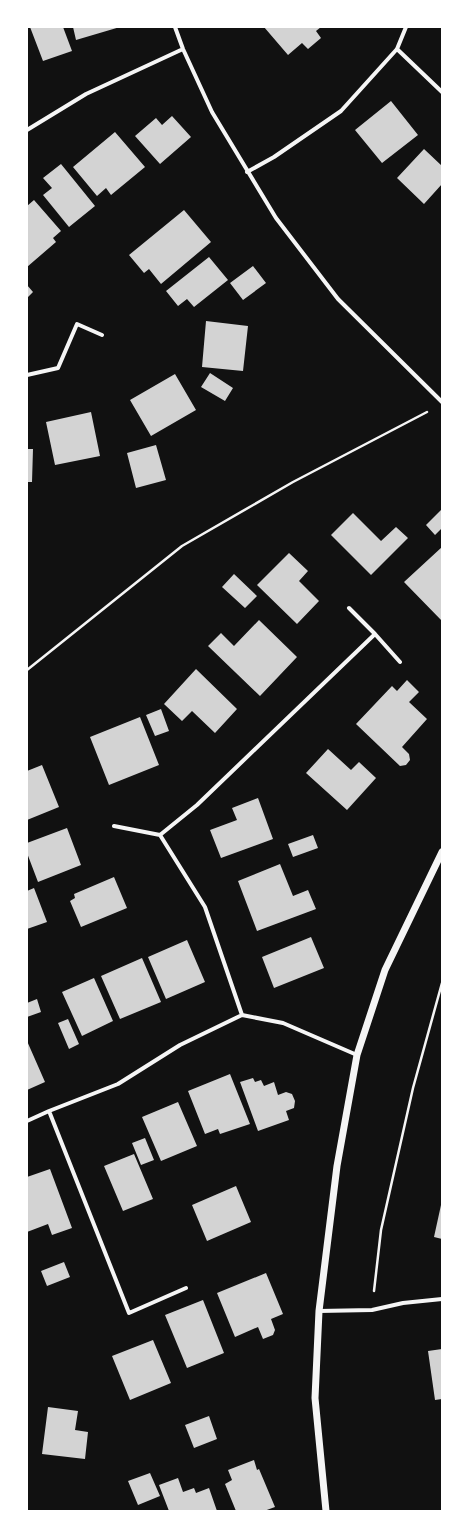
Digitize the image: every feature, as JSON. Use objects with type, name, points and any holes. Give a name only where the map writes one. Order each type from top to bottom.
[{"type":"street","points":[[175,27],[183,49],[212,112],[276,218],[338,299],[442,402]]},
{"type":"street","points":[[247,172],[274,157],[341,111],[397,49],[406,27]]},
{"type":"street","points":[[27,130],[86,94],[183,49]]},
{"type":"street","points":[[397,49],[442,92]]},
{"type":"street","points":[[27,375],[58,368],[77,324],[102,335]]},
{"type":"street","points":[[349,608],[400,662]]},
{"type":"street","points":[[114,826],[160,834],[197,805],[375,634]]},
{"type":"street","points":[[160,834],[204,907],[242,1015]]},
{"type":"street","points":[[326,1511],[315,1398],[319,1310],[337,1166],[357,1055],[385,970],[442,852]]},
{"type":"street","points":[[27,1121],[118,1084],[180,1045],[242,1015],[283,1023],[357,1055]]},
{"type":"street","points":[[49,1111],[129,1313],[186,1288]]},
{"type":"street","points":[[319,1310],[372,1310],[403,1302],[442,1299]]},
{"type":"path","points":[[27,670],[182,546],[293,482],[428,411]]},
{"type":"path","points":[[372,1310],[381,1230],[413,1088],[442,983]]},
{"type":"building","points":[[30,27],[63,27],[72,51],[43,61]]},
{"type":"building","points":[[73,27],[120,27],[76,40]]},
{"type":"building","points":[[264,27],[321,27],[316,31],[321,38],[308,49],[302,43],[288,55]]},
{"type":"building","points":[[391,101],[418,135],[382,163],[355,130]]},
{"type":"building","points":[[172,116],[191,137],[160,164],[135,136],[156,118],[162,125]]},
{"type":"building","points":[[115,132],[145,167],[111,195],[106,188],[97,196],[73,167]]},
{"type":"building","points":[[424,149],[442,166],[442,184],[424,204],[397,178]]},
{"type":"building","points":[[61,164],[95,206],[69,227],[43,195],[52,188],[43,178]]},
{"type":"building","points":[[34,200],[61,231],[53,238],[56,242],[27,267],[27,206]]},
{"type":"building","points":[[184,210],[211,242],[161,284],[149,269],[144,273],[129,255]]},
{"type":"building","points":[[209,257],[228,280],[194,307],[187,299],[178,306],[166,291]]},
{"type":"building","points":[[253,266],[266,283],[243,300],[230,283]]},
{"type":"building","points":[[27,285],[33,292],[27,298]]},
{"type":"building","points":[[206,321],[248,326],[243,371],[202,367]]},
{"type":"building","points":[[210,373],[233,388],[225,401],[201,387]]},
{"type":"building","points":[[175,374],[196,410],[151,436],[130,400]]},
{"type":"building","points":[[91,412],[100,456],[55,465],[46,422]]},
{"type":"building","points":[[156,445],[166,480],[136,488],[127,453]]},
{"type":"building","points":[[27,449],[33,449],[32,482],[27,482]]},
{"type":"building","points":[[442,509],[442,528],[435,535],[426,525]]},
{"type":"building","points":[[353,513],[381,541],[396,527],[408,538],[371,575],[331,535]]},
{"type":"building","points":[[442,547],[442,621],[404,582]]},
{"type":"building","points":[[289,553],[308,571],[299,581],[319,601],[297,624],[257,585]]},
{"type":"building","points":[[234,574],[257,596],[245,608],[222,587]]},
{"type":"building","points":[[259,620],[297,657],[260,696],[208,646],[221,633],[234,646]]},
{"type":"building","points":[[196,669],[237,709],[215,733],[192,711],[182,721],[164,704]]},
{"type":"building","points":[[407,680],[419,692],[409,702],[427,719],[402,747],[409,754],[410,760],[406,765],[400,766],[356,724],[392,686],[397,691]]},
{"type":"building","points":[[161,709],[169,731],[155,736],[146,715]]},
{"type":"building","points":[[140,717],[159,765],[109,785],[90,737]]},
{"type":"building","points":[[328,749],[351,770],[359,762],[376,778],[347,810],[306,773]]},
{"type":"building","points":[[42,765],[59,807],[27,820],[27,771]]},
{"type":"building","points":[[258,798],[273,839],[221,858],[210,830],[237,820],[232,808]]},
{"type":"building","points":[[67,828],[81,865],[38,882],[27,853],[27,843]]},
{"type":"building","points":[[313,835],[318,848],[293,857],[288,844]]},
{"type":"building","points":[[280,864],[293,896],[308,890],[316,909],[257,931],[238,881]]},
{"type":"building","points":[[114,877],[127,908],[81,927],[70,901],[75,898],[74,894]]},
{"type":"building","points":[[34,888],[47,922],[27,929],[27,891]]},
{"type":"building","points":[[311,937],[324,968],[274,988],[262,957]]},
{"type":"building","points":[[187,940],[205,982],[166,999],[148,957]]},
{"type":"building","points":[[142,958],[161,1002],[120,1019],[101,976]]},
{"type":"building","points":[[94,978],[113,1021],[82,1036],[62,992]]},
{"type":"building","points":[[37,999],[41,1012],[27,1017],[27,1003]]},
{"type":"building","points":[[68,1019],[79,1044],[69,1049],[58,1023]]},
{"type":"building","points":[[27,1041],[45,1082],[27,1090]]},
{"type":"building","points":[[230,1074],[250,1124],[220,1134],[218,1129],[205,1134],[188,1091]]},
{"type":"building","points":[[253,1078],[255,1082],[261,1080],[264,1086],[274,1082],[278,1095],[286,1092],[292,1094],[295,1101],[294,1108],[286,1111],[289,1120],[258,1131],[240,1082]]},
{"type":"building","points":[[178,1102],[197,1146],[161,1161],[142,1117]]},
{"type":"building","points":[[145,1138],[154,1160],[141,1165],[132,1143]]},
{"type":"building","points":[[134,1154],[153,1199],[123,1211],[104,1166]]},
{"type":"building","points":[[50,1169],[72,1228],[52,1235],[48,1224],[27,1232],[27,1177]]},
{"type":"building","points":[[236,1186],[251,1222],[207,1241],[192,1205]]},
{"type":"building","points":[[442,1205],[442,1239],[434,1237]]},
{"type":"building","points":[[64,1262],[70,1277],[47,1286],[41,1271]]},
{"type":"building","points":[[266,1273],[283,1314],[271,1319],[275,1330],[273,1335],[263,1339],[258,1327],[235,1337],[217,1293]]},
{"type":"building","points":[[203,1300],[224,1353],[187,1368],[165,1315]]},
{"type":"building","points":[[153,1340],[171,1383],[130,1400],[112,1356]]},
{"type":"building","points":[[442,1349],[442,1399],[435,1400],[428,1351]]},
{"type":"building","points":[[48,1407],[78,1411],[75,1430],[88,1432],[85,1459],[42,1454]]},
{"type":"building","points":[[209,1416],[217,1439],[194,1448],[185,1425]]},
{"type":"building","points":[[254,1460],[257,1470],[259,1469],[275,1507],[264,1511],[236,1511],[225,1484],[232,1480],[228,1470]]},
{"type":"building","points":[[150,1473],[160,1496],[138,1505],[128,1481]]},
{"type":"building","points":[[178,1478],[183,1492],[194,1488],[196,1493],[209,1488],[217,1511],[169,1511],[159,1485]]}]
